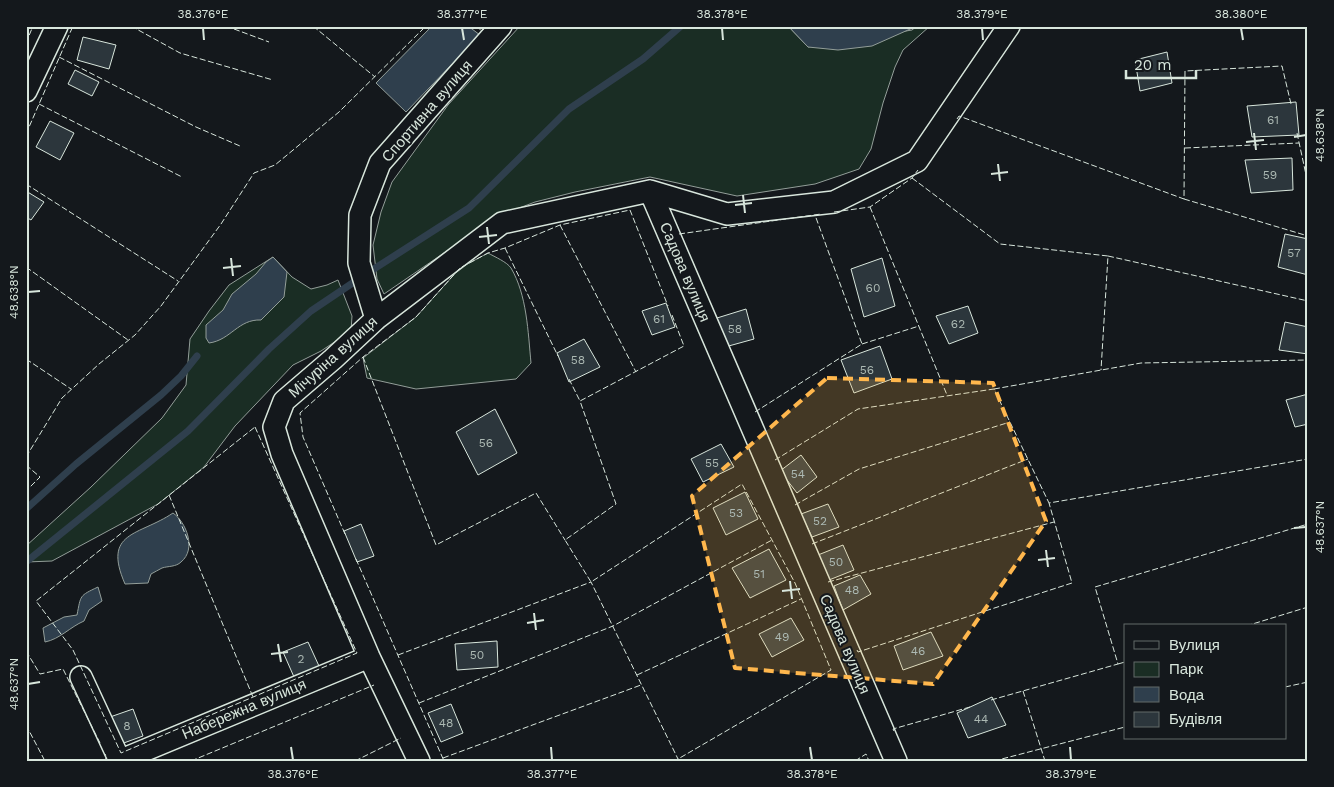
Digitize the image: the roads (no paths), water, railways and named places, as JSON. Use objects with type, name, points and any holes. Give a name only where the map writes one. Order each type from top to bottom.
[{"type":"street","points":[[26,92],[57,26]]},
{"type":"street","name":"Спортивна вулиця","points":[[376,319],[359,263],[360,215],[380,164],[501,26]]},
{"type":"street","name":"Садова вулиця","points":[[650,191],[727,214],[834,202],[917,161],[1009,26]]},
{"type":"street","name":"Мічуріна вулиця","points":[[420,761],[369,657],[282,454],[274,427],[284,401],[376,319],[502,223],[650,191]]},
{"type":"street","name":"Садова вулиця","points":[[650,191],[896,761]]},
{"type":"street","name":"Набережна вулиця","points":[[119,761],[369,657]]},
{"type":"street","points":[[80,677],[119,761]]},
{"type":"water","points":[[432,26],[468,26],[480,35],[406,112],[376,83]]},
{"type":"water","points":[[788,26],[917,26],[872,46],[838,50],[808,47]]},
{"type":"water","points":[[273,257],[287,272],[284,297],[261,320],[246,323],[223,338],[209,343],[206,338],[206,325],[223,310],[232,294]]},
{"type":"water","points":[[173,513],[182,523],[188,536],[189,543],[186,557],[177,565],[162,568],[151,574],[148,583],[125,584],[119,567],[118,554],[121,544],[128,537]]},
{"type":"water","points":[[98,587],[102,601],[89,610],[84,621],[45,642],[43,628],[64,617],[77,615],[82,597],[87,592]]},
{"type":"waterway","points":[[366,274],[469,208],[569,109],[643,59],[681,26]]},
{"type":"waterway","points":[[26,562],[188,431],[269,349],[311,311],[357,280]]},
{"type":"waterway","points":[[26,509],[76,464],[161,395],[181,376],[197,356]]}]
